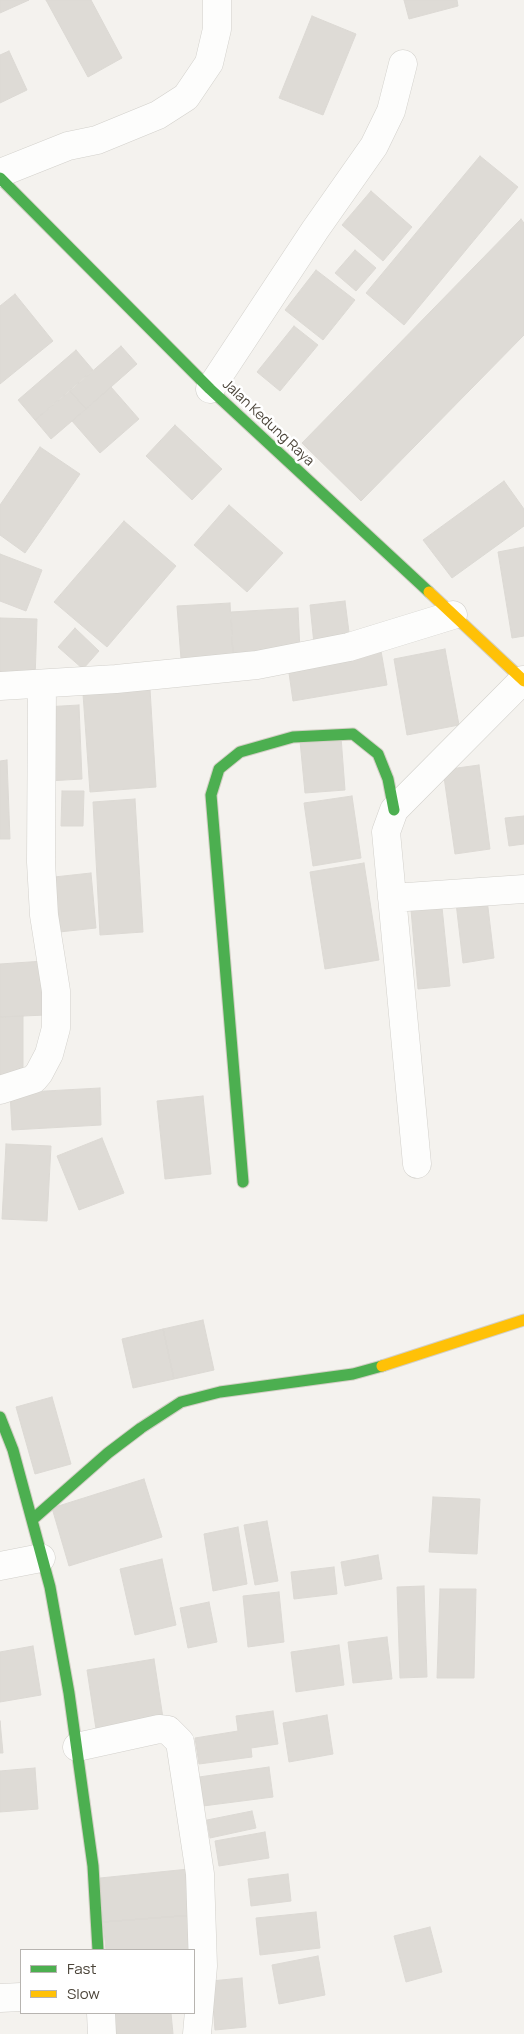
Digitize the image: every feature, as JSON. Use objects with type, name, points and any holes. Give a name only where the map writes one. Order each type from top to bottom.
[{"type":"street","points":[[0,173],[68,146],[97,140],[158,115],[186,97],[209,63],[217,29],[217,0]]},
{"type":"street","points":[[210,389],[315,230],[374,146],[391,111],[403,64]]},
{"type":"street","name":"Jalan Kedung Raya","points":[[0,178],[210,389],[523,680]]},
{"type":"street","points":[[0,686],[116,679],[257,665],[349,647],[453,615]]},
{"type":"street","points":[[417,1164],[386,832],[394,810],[523,680]]},
{"type":"street","points":[[0,1090],[34,1079],[50,1054],[56,1028],[56,991],[44,915],[40,862],[42,684]]},
{"type":"street","points":[[243,1182],[211,795],[219,769],[240,752],[293,737],[353,734],[378,754],[388,779],[394,810]]},
{"type":"street","points":[[392,898],[524,889]]},
{"type":"street","points":[[32,1519],[108,1453],[141,1428],[181,1402],[220,1392],[353,1374],[434,1350],[524,1320]]},
{"type":"street","points":[[0,1417],[13,1450],[50,1587],[69,1693],[93,1866],[98,1949]]},
{"type":"street","points":[[0,1566],[42,1558]]},
{"type":"street","points":[[77,1747],[159,1729],[168,1730],[180,1742],[200,1874],[203,1966],[197,1982],[197,2034]]},
{"type":"street","points":[[0,1998],[20,1997]]},
{"type":"street","points":[[101,2014],[102,2034]]},
{"type":"building","points":[[0,0],[29,0],[0,13]]},
{"type":"building","points":[[46,0],[91,0],[122,58],[88,77]]},
{"type":"building","points":[[404,0],[457,0],[458,6],[409,19]]},
{"type":"building","points":[[312,16],[356,34],[323,115],[279,98]]},
{"type":"building","points":[[9,51],[27,90],[0,103],[0,55]]},
{"type":"building","points":[[480,156],[518,187],[404,325],[366,293]]},
{"type":"building","points":[[371,191],[412,227],[383,261],[342,225]]},
{"type":"building","points":[[521,219],[524,223],[524,335],[361,501],[302,443]]},
{"type":"building","points":[[355,250],[376,268],[356,291],[335,273]]},
{"type":"building","points":[[316,270],[355,300],[323,340],[285,310]]},
{"type":"building","points":[[15,294],[53,341],[0,384],[0,306]]},
{"type":"building","points":[[294,326],[318,345],[280,391],[257,372]]},
{"type":"building","points":[[121,346],[137,364],[86,409],[70,391]]},
{"type":"building","points":[[76,350],[93,370],[35,420],[18,400]]},
{"type":"building","points":[[111,387],[139,419],[100,453],[72,421]]},
{"type":"building","points":[[70,391],[86,409],[51,439],[35,420]]},
{"type":"building","points":[[175,425],[222,469],[192,500],[146,456]]},
{"type":"building","points":[[40,447],[80,474],[25,553],[0,535],[0,505]]},
{"type":"building","points":[[504,481],[524,509],[524,526],[452,578],[423,540]]},
{"type":"building","points":[[229,505],[283,553],[247,592],[194,545]]},
{"type":"building","points":[[124,521],[176,566],[107,647],[54,602]]},
{"type":"building","points":[[524,547],[524,636],[512,638],[498,552]]},
{"type":"building","points":[[0,554],[42,570],[26,611],[0,601]]},
{"type":"building","points":[[345,601],[350,640],[314,644],[310,605]]},
{"type":"building","points":[[230,603],[233,656],[181,659],[177,606]]},
{"type":"building","points":[[298,608],[300,651],[233,656],[231,612]]},
{"type":"building","points":[[0,618],[37,619],[35,680],[0,679]]},
{"type":"building","points":[[75,628],[99,651],[83,669],[58,647]]},
{"type":"building","points":[[445,649],[459,725],[407,735],[394,659]]},
{"type":"building","points":[[381,651],[387,685],[293,701],[288,666]]},
{"type":"building","points":[[150,689],[156,787],[90,792],[83,694]]},
{"type":"building","points":[[79,705],[82,779],[48,781],[44,707]]},
{"type":"building","points":[[341,737],[345,790],[305,793],[300,741]]},
{"type":"building","points":[[7,760],[10,839],[0,839],[0,761]]},
{"type":"building","points":[[479,765],[490,849],[455,854],[443,770]]},
{"type":"building","points":[[62,791],[84,791],[83,826],[61,826]]},
{"type":"building","points":[[352,796],[361,858],[313,866],[304,803]]},
{"type":"building","points":[[135,799],[143,932],[100,935],[93,802]]},
{"type":"building","points":[[524,816],[524,844],[509,846],[505,818]]},
{"type":"building","points":[[364,863],[379,960],[325,969],[310,872]]},
{"type":"building","points":[[91,873],[96,928],[50,933],[45,878]]},
{"type":"building","points":[[487,899],[494,958],[463,963],[456,903]]},
{"type":"building","points":[[442,907],[450,986],[418,989],[411,910]]},
{"type":"building","points":[[44,961],[46,1015],[0,1017],[0,964]]},
{"type":"building","points":[[23,1016],[23,1073],[0,1075],[0,1017]]},
{"type":"building","points":[[100,1088],[101,1125],[12,1130],[10,1093]]},
{"type":"building","points":[[203,1096],[211,1174],[165,1179],[157,1101]]},
{"type":"building","points":[[102,1138],[124,1193],[79,1210],[57,1156]]},
{"type":"building","points":[[6,1144],[51,1146],[47,1221],[2,1219]]},
{"type":"building","points":[[203,1320],[214,1370],[174,1379],[163,1329]]},
{"type":"building","points":[[163,1329],[174,1379],[133,1388],[122,1339]]},
{"type":"building","points":[[52,1397],[71,1464],[35,1474],[16,1407]]},
{"type":"building","points":[[144,1479],[162,1537],[69,1566],[52,1508]]},
{"type":"building","points":[[433,1497],[480,1499],[477,1554],[429,1552]]},
{"type":"building","points":[[267,1521],[278,1581],[255,1585],[244,1525]]},
{"type":"building","points":[[238,1527],[247,1584],[213,1591],[204,1534]]},
{"type":"building","points":[[378,1555],[382,1579],[345,1586],[341,1562]]},
{"type":"building","points":[[162,1559],[176,1625],[135,1635],[120,1569]]},
{"type":"building","points":[[334,1567],[337,1594],[294,1599],[291,1572]]},
{"type":"building","points":[[424,1586],[427,1677],[400,1678],[397,1587]]},
{"type":"building","points":[[440,1589],[476,1589],[474,1678],[437,1678]]},
{"type":"building","points":[[279,1592],[284,1642],[248,1647],[243,1596]]},
{"type":"building","points":[[209,1602],[217,1642],[188,1648],[180,1608]]},
{"type":"building","points":[[387,1637],[392,1679],[353,1683],[348,1642]]},
{"type":"building","points":[[339,1645],[344,1685],[296,1692],[291,1652]]},
{"type":"building","points":[[33,1646],[41,1695],[0,1702],[0,1652]]},
{"type":"building","points":[[154,1659],[163,1718],[96,1729],[87,1670]]},
{"type":"building","points":[[273,1711],[278,1744],[251,1748],[252,1757],[199,1764],[195,1738],[238,1731],[236,1716]]},
{"type":"building","points":[[327,1715],[333,1754],[289,1762],[283,1723]]},
{"type":"building","points":[[0,1721],[3,1753],[0,1753]]},
{"type":"building","points":[[269,1767],[273,1797],[203,1806],[199,1777]]},
{"type":"building","points":[[35,1768],[38,1809],[0,1812],[0,1771]]},
{"type":"building","points":[[252,1811],[256,1828],[210,1838],[207,1820]]},
{"type":"building","points":[[265,1832],[269,1858],[219,1866],[215,1841]]},
{"type":"building","points":[[189,1869],[193,1915],[103,1922],[100,1878]]},
{"type":"building","points":[[288,1874],[291,1901],[251,1906],[248,1879]]},
{"type":"building","points":[[316,1912],[320,1948],[260,1955],[256,1918]]},
{"type":"building","points":[[193,1915],[194,1949],[106,1949],[103,1922]]},
{"type":"building","points":[[430,1927],[442,1972],[406,1982],[394,1936]]},
{"type":"building","points":[[318,1956],[325,1995],[279,2004],[272,1965]]},
{"type":"building","points":[[242,1978],[246,2027],[215,2030],[211,1981]]},
{"type":"building","points":[[110,2014],[171,2014],[173,2034],[112,2034]]},
{"type":"traffic: fast","points":[[0,178],[210,389],[429,592]]},
{"type":"traffic: fast","points":[[243,1182],[211,795],[219,769],[240,752],[293,737],[353,734],[378,754],[388,779],[394,810]]},
{"type":"traffic: fast","points":[[33,1519],[108,1453],[141,1428],[181,1402],[220,1392],[353,1374],[382,1366]]},
{"type":"traffic: fast","points":[[0,1417],[13,1450],[50,1587],[69,1693],[93,1866],[98,1949]]},
{"type":"traffic: slow","points":[[429,592],[524,681]]},
{"type":"traffic: slow","points":[[382,1366],[524,1320]]}]
